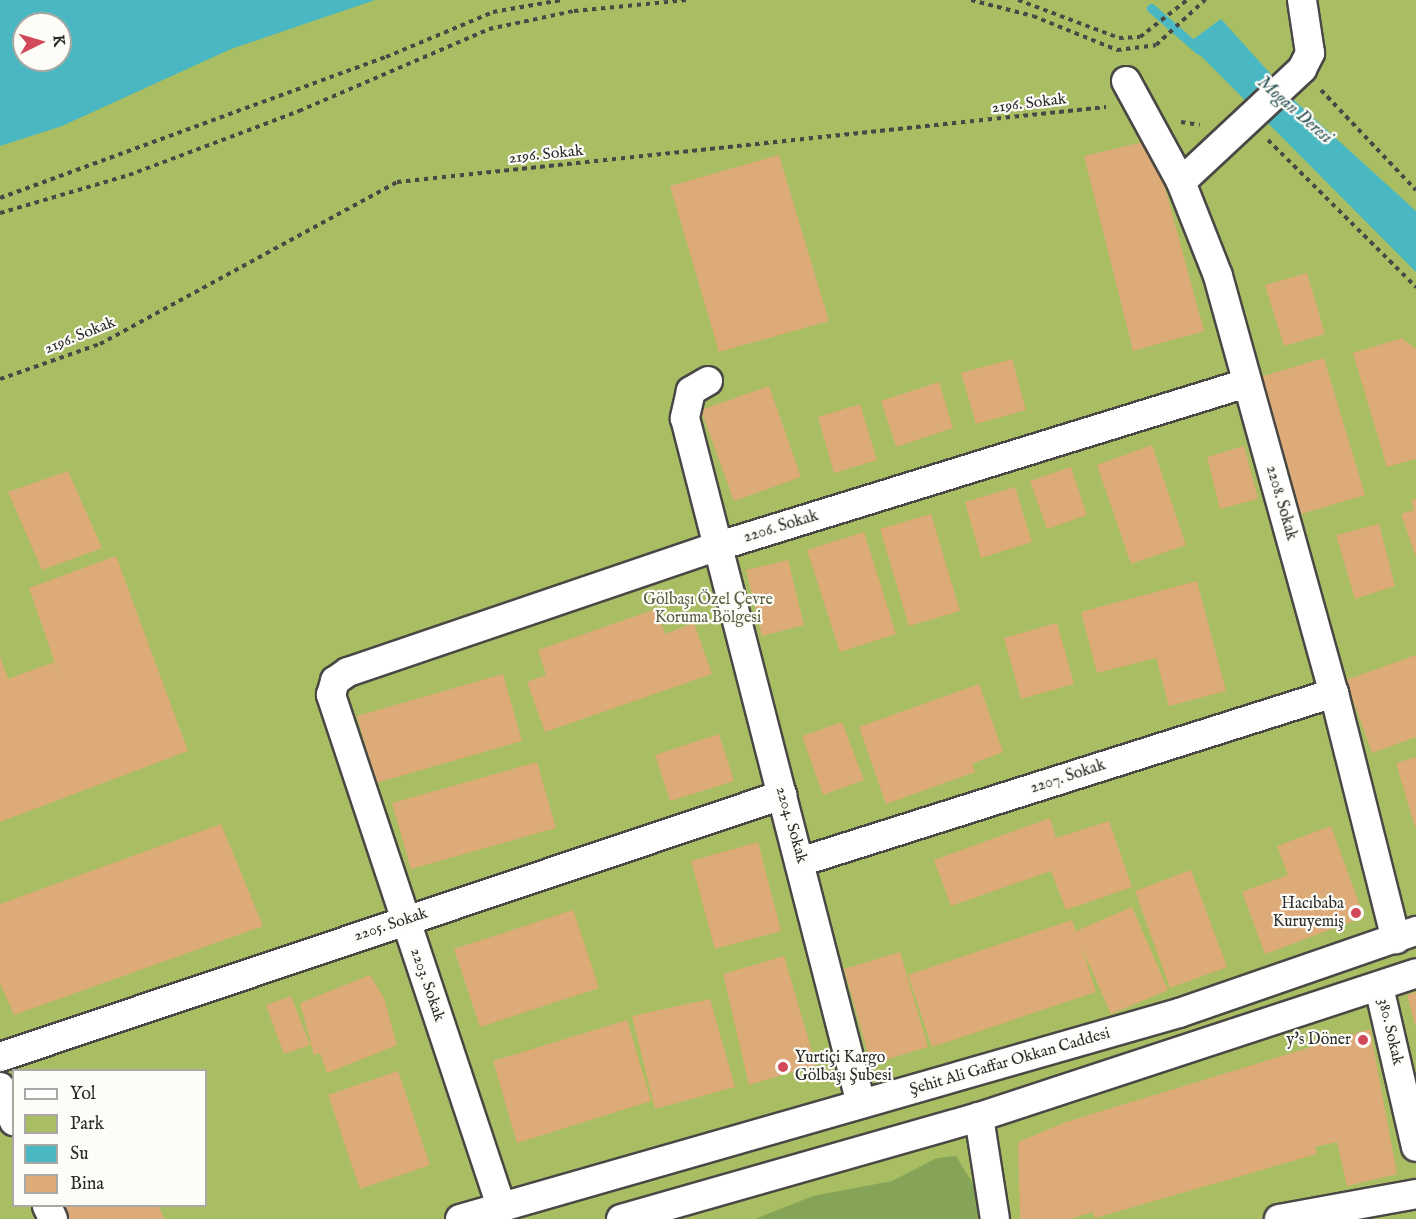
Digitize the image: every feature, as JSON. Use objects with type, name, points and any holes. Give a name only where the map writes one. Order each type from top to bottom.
[{"type":"street","points":[[1181,182],[1244,127],[1302,69],[1310,52],[1302,0]]},
{"type":"street","name":"2208. Sokak","points":[[1136,100],[1181,182],[1218,276],[1334,693],[1406,935]]},
{"type":"street","name":"2204. Sokak","points":[[708,381],[691,391],[685,418],[722,545],[782,795],[802,861],[861,1104]]},
{"type":"street","name":"2206. Sokak","points":[[331,695],[335,681],[348,672],[722,545],[1247,382]]},
{"type":"street","name":"2207. Sokak","points":[[802,861],[1334,693]]},
{"type":"street","name":"2203. Sokak","points":[[331,695],[501,1206]]},
{"type":"street","name":"2205. Sokak","points":[[0,1057],[782,795]]},
{"type":"street","name":"Şehit Ali Gaffar Okkan Caddesi","points":[[460,1219],[1179,1013],[1406,935]]},
{"type":"street","points":[[621,1219],[979,1117],[1416,973]]},
{"type":"street","name":"380. Sokak","points":[[1379,987],[1416,1147]]},
{"type":"street","points":[[0,1087],[12,1116]]},
{"type":"street","points":[[979,1117],[995,1219]]},
{"type":"street","points":[[1279,1219],[1416,1194]]},
{"type":"path","points":[[0,198],[386,57],[493,12],[562,0]]},
{"type":"path","points":[[0,213],[129,175],[299,111],[489,29],[563,13],[689,0]]},
{"type":"path","points":[[971,0],[1033,16],[1117,50],[1140,49],[1164,39],[1205,0]]},
{"type":"path","points":[[1018,0],[1119,38],[1140,37],[1157,27],[1187,0]]},
{"type":"path","points":[[1302,69],[1416,190]]},
{"type":"path","name":"2196. Sokak","points":[[0,379],[100,344],[397,182],[1136,100],[1244,127],[1263,135],[1416,287]]},
{"type":"green space","name":"Gölbaşı Özel Çevre Koruma Bölgesi","points":[[0,0],[1416,0],[1416,1219],[0,1219]]},
{"type":"green space","points":[[956,1156],[981,1197],[983,1219],[755,1219],[813,1196],[892,1181],[937,1158]]},
{"type":"water","points":[[0,0],[375,0],[231,49],[62,126],[0,146]]},
{"type":"water","points":[[1221,19],[1296,102],[1416,211],[1416,272],[1188,43]]},
{"type":"building","points":[[1152,140],[1204,331],[1133,351],[1084,156]]},
{"type":"building","points":[[779,155],[829,321],[719,352],[670,186]]},
{"type":"building","points":[[1307,273],[1325,334],[1284,346],[1265,285]]},
{"type":"building","points":[[1402,338],[1416,349],[1416,459],[1387,467],[1353,353]]},
{"type":"building","points":[[1324,358],[1365,495],[1301,514],[1260,377]]},
{"type":"building","points":[[1012,359],[1026,410],[976,424],[961,373]]},
{"type":"building","points":[[939,382],[953,428],[896,447],[881,401]]},
{"type":"building","points":[[769,386],[801,477],[734,501],[701,410]]},
{"type":"building","points":[[860,404],[877,460],[834,473],[818,417]]},
{"type":"building","points":[[1152,445],[1186,545],[1131,564],[1097,465]]},
{"type":"building","points":[[1244,446],[1258,499],[1220,509],[1207,457]]},
{"type":"building","points":[[1071,467],[1087,515],[1047,529],[1030,481]]},
{"type":"building","points":[[68,471],[102,548],[42,570],[8,492]]},
{"type":"building","points":[[1015,487],[1032,542],[981,558],[965,502]]},
{"type":"building","points":[[1416,499],[1416,557],[1401,514],[1414,510],[1411,500]]},
{"type":"building","points":[[931,514],[960,611],[909,626],[880,529]]},
{"type":"building","points":[[1379,524],[1395,586],[1355,599],[1336,535]]},
{"type":"building","points":[[864,532],[896,634],[840,652],[807,550]]},
{"type":"building","points":[[116,556],[188,751],[0,822],[0,656],[8,679],[54,662],[61,680],[29,588]]},
{"type":"building","points":[[788,560],[804,625],[762,636],[746,570]]},
{"type":"building","points":[[1197,581],[1226,691],[1169,706],[1156,658],[1097,673],[1081,612]]},
{"type":"building","points":[[656,609],[665,634],[694,623],[712,674],[545,732],[527,682],[546,675],[538,650]]},
{"type":"building","points":[[1057,623],[1074,684],[1021,699],[1004,638]]},
{"type":"building","points":[[1416,655],[1416,737],[1372,753],[1346,680]]},
{"type":"building","points":[[503,674],[522,741],[376,783],[357,716]]},
{"type":"building","points":[[979,684],[1003,752],[972,764],[975,772],[886,804],[859,727]]},
{"type":"building","points":[[842,722],[864,780],[823,795],[802,736]]},
{"type":"building","points":[[719,734],[734,781],[670,801],[655,755]]},
{"type":"building","points":[[1416,757],[1416,827],[1415,827],[1396,763]]},
{"type":"building","points":[[537,762],[556,828],[411,869],[392,803]]},
{"type":"building","points":[[1050,818],[1056,838],[1109,821],[1132,887],[1066,910],[1051,871],[951,906],[934,860]]},
{"type":"building","points":[[221,824],[263,926],[14,1015],[0,983],[0,904]]},
{"type":"building","points":[[1331,826],[1364,917],[1265,954],[1242,892],[1288,875],[1277,846]]},
{"type":"building","points":[[758,842],[781,931],[715,949],[691,861]]},
{"type":"building","points":[[1191,870],[1227,967],[1170,988],[1135,891]]},
{"type":"building","points":[[1132,907],[1168,990],[1111,1014],[1082,948],[1096,992],[932,1047],[908,975],[1072,920],[1076,931]]},
{"type":"building","points":[[573,910],[599,988],[480,1027],[454,949]]},
{"type":"building","points":[[900,952],[928,1047],[871,1064],[844,969]]},
{"type":"building","points":[[784,956],[816,1065],[749,1085],[723,974]]},
{"type":"building","points":[[370,975],[384,998],[397,1045],[327,1073],[320,1053],[314,1055],[300,1003]]},
{"type":"building","points":[[1416,992],[1416,1024],[1415,1024],[1407,995]]},
{"type":"building","points":[[291,996],[310,1045],[284,1054],[266,1005]]},
{"type":"building","points":[[710,999],[735,1087],[655,1109],[632,1016]]},
{"type":"building","points":[[627,1020],[651,1101],[517,1143],[493,1061]]},
{"type":"building","points":[[1370,1029],[1397,1174],[1347,1186],[1337,1142],[1315,1147],[1317,1154],[1095,1218],[1093,1212],[1070,1219],[1020,1219],[1018,1142],[1066,1122]]},
{"type":"building","points":[[398,1071],[430,1165],[360,1189],[328,1095]]},
{"type":"building","points":[[63,1207],[159,1207],[164,1219],[68,1219]]},
{"type":"waterway","name":"Mogan Deresi","points":[[1151,8],[1199,50]]},
{"type":"place","name":"Hacıbaba Kuruyemiş","points":[[1356,913]]},
{"type":"place","name":"y's Döner","points":[[1363,1040]]},
{"type":"place","name":"Yurtiçi Kargo Gölbaşı Şubesi","points":[[783,1067]]}]
